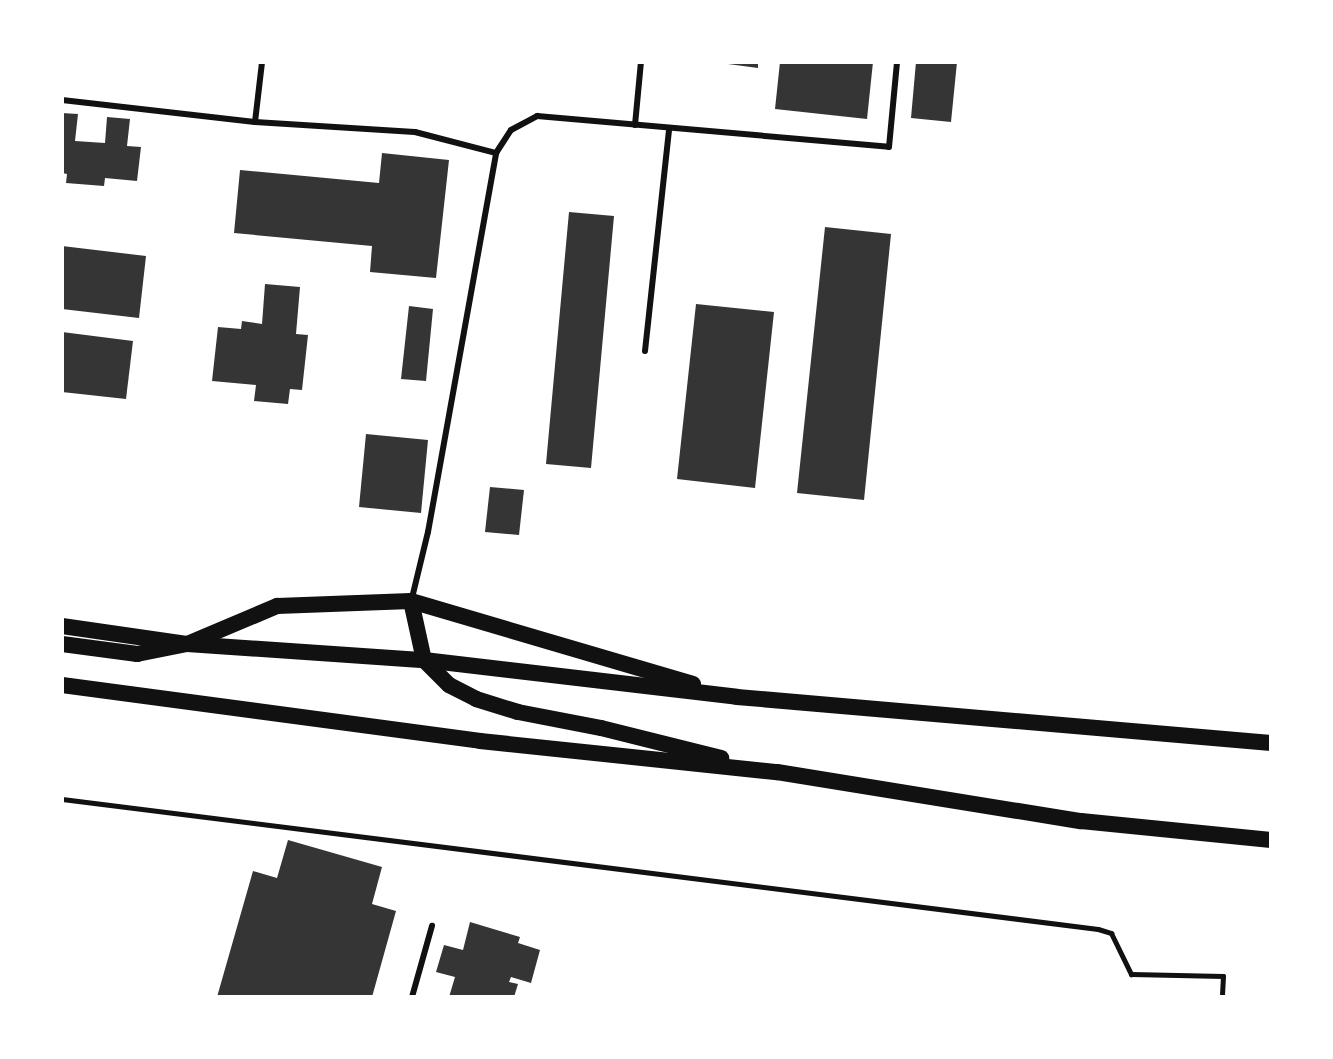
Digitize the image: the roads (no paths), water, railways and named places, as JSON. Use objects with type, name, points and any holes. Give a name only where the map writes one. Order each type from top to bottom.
[{"type":"main road","points":[[411,601],[424,660],[449,685],[490,704],[777,772]]},
{"type":"main road","points":[[62,644],[137,654],[187,644],[277,606],[411,601],[737,697]]},
{"type":"main road","points":[[62,626],[187,644],[424,660],[737,697],[1271,743]]},
{"type":"main road","points":[[62,686],[480,741],[777,772],[1081,821],[1271,840]]},
{"type":"lane","points":[[255,122],[262,62]]},
{"type":"lane","points":[[635,125],[641,62]]},
{"type":"lane","points":[[411,601],[428,532],[496,153],[511,130],[537,116],[889,147],[897,62]]},
{"type":"lane","points":[[62,100],[255,122],[415,132],[496,153]]},
{"type":"lane","points":[[645,351],[669,129]]},
{"type":"lane","points":[[412,997],[432,926]]}]
